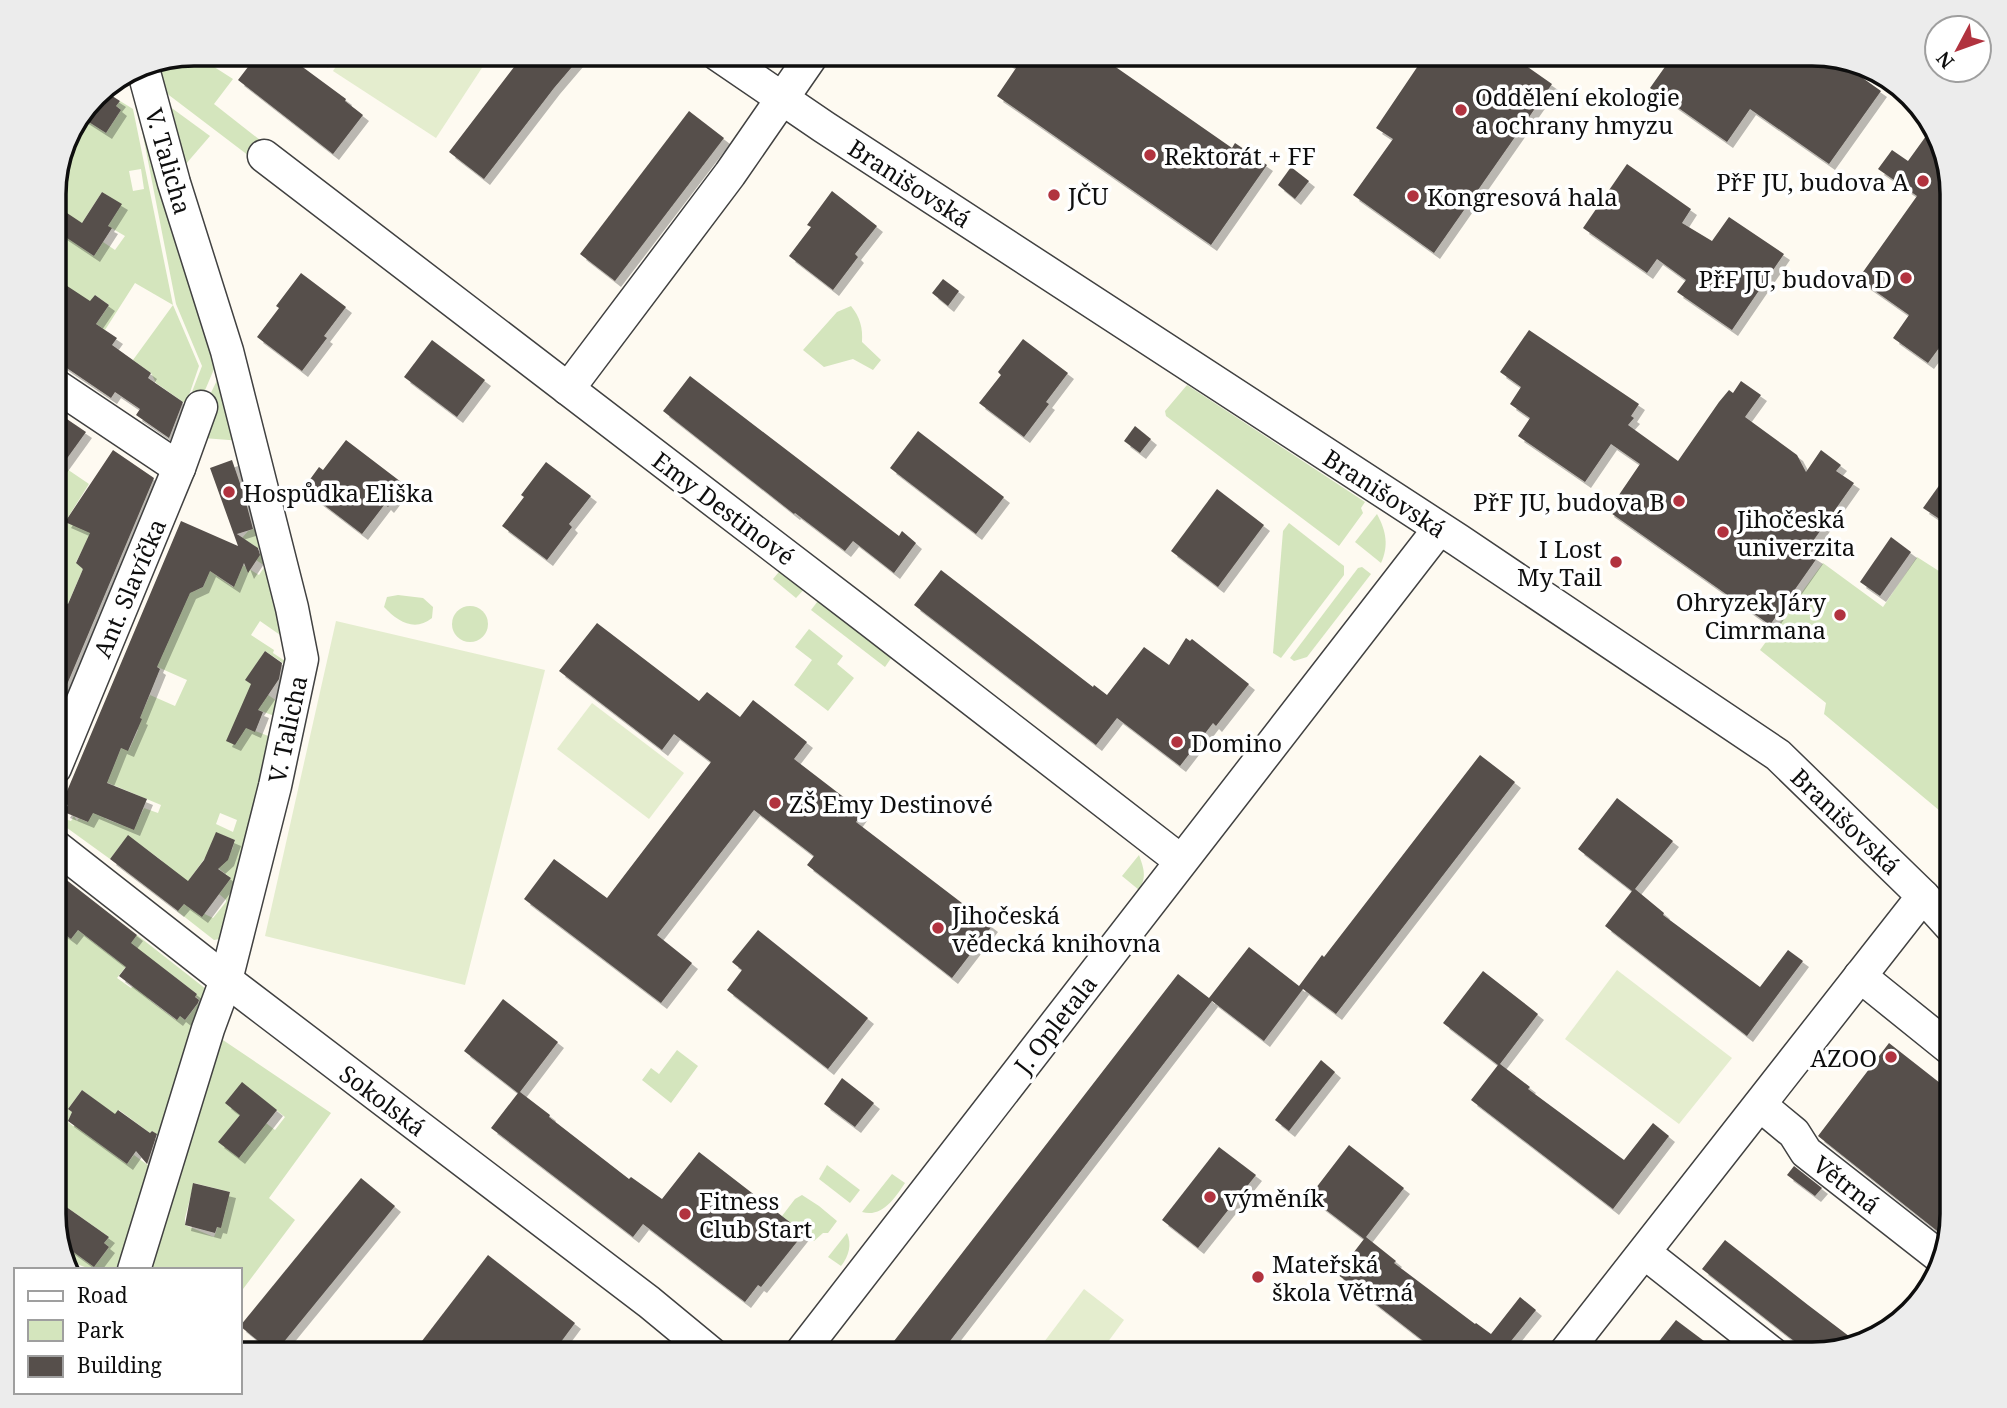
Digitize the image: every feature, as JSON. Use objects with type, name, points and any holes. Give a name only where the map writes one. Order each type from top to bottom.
[{"type":"street","name":"Branišovská","points":[[735,66],[1778,755],[1940,914]]},
{"type":"street","points":[[568,389],[730,174],[805,66]]},
{"type":"street","name":"V. Talicha","points":[[135,1268],[208,1029],[226,980],[275,786],[302,659],[292,608],[227,351],[174,183],[145,76]]},
{"type":"street","name":"Emy Destinové","points":[[264,156],[1181,861]]},
{"type":"street","points":[[67,392],[179,468]]},
{"type":"street","name":"Ant. Slavíčka","points":[[67,739],[179,468],[201,407]]},
{"type":"street","name":"J. Opletala","points":[[809,1342],[1439,529]]},
{"type":"street","name":"Sokolská","points":[[67,855],[697,1342]]},
{"type":"street","points":[[1574,1342],[1923,895]]},
{"type":"street","points":[[1860,976],[1940,1041]]},
{"type":"street","name":"Větrná","points":[[1760,1105],[1794,1133],[1806,1152],[1935,1253]]},
{"type":"street","points":[[1645,1254],[1758,1342]]},
{"type":"green space","points":[[213,66],[233,79],[214,104],[265,144],[253,159],[157,86],[153,74],[169,69]]},
{"type":"green space","points":[[336,66],[483,66],[436,138],[333,71]]},
{"type":"green space","points":[[158,98],[210,136],[179,172]]},
{"type":"green space","points":[[120,101],[133,109],[173,305],[135,283],[105,330],[96,324],[109,305],[95,295],[85,309],[67,290],[67,186],[73,153],[89,122],[106,133],[121,110],[116,106]],"holes":[[[141,169],[144,189],[133,191],[129,171]],[[102,192],[121,204],[108,226],[125,236],[115,250],[103,242],[94,256],[71,240]]]},
{"type":"green space","points":[[138,110],[220,355],[200,402],[190,397],[202,366],[176,304]]},
{"type":"green space","points":[[173,305],[199,366],[186,404],[156,383],[151,373],[133,360]]},
{"type":"green space","points":[[851,306],[860,323],[862,342],[881,360],[873,370],[853,359],[824,367],[803,350],[837,312]]},
{"type":"green space","points":[[223,368],[242,441],[203,438],[205,405]]},
{"type":"green space","points":[[1187,385],[1365,502],[1361,508],[1363,513],[1339,546],[1166,416],[1165,411]]},
{"type":"green space","points":[[67,469],[89,484],[67,519]]},
{"type":"green space","points":[[109,499],[76,562],[83,569],[67,606],[67,523],[76,526]]},
{"type":"green space","points":[[1377,514],[1385,538],[1381,563],[1355,542]]},
{"type":"green space","points":[[1289,523],[1344,566],[1344,575],[1281,658],[1273,653],[1283,531]]},
{"type":"green space","points":[[256,528],[262,551],[242,538],[248,531]]},
{"type":"green space","points":[[262,551],[283,637],[260,621],[251,635],[285,661],[283,663],[265,651],[246,680],[280,703],[277,717],[243,704],[235,723],[271,737],[245,840],[225,938],[214,940],[177,911],[184,904],[213,918],[226,902],[219,894],[231,878],[205,858],[184,887],[161,860],[134,840],[122,843],[110,859],[67,828],[67,820],[71,821],[74,816],[77,821],[79,818],[87,822],[94,809],[100,811],[106,819],[122,825],[128,813],[139,818],[144,808],[158,813],[161,805],[106,782],[121,748],[129,750],[138,730],[135,728],[150,695],[175,706],[187,680],[153,665],[191,588],[196,590],[203,587],[206,580],[202,565],[233,587],[243,565],[259,575],[265,566],[256,560]],"holes":[[[220,813],[237,820],[233,832],[216,824]],[[216,833],[235,840],[232,850],[212,842]]]},
{"type":"green space","points":[[1917,557],[1940,572],[1940,811],[1824,714],[1826,703],[1760,650],[1823,563],[1883,607]]},
{"type":"green space","points":[[783,567],[807,586],[796,598],[773,579]]},
{"type":"green space","points":[[1362,567],[1371,574],[1307,657],[1294,661],[1290,658],[1358,568]]},
{"type":"green space","points":[[398,595],[423,598],[433,607],[432,618],[413,625],[395,617],[384,607],[387,597]]},
{"type":"green space","points":[[821,597],[894,654],[885,667],[811,610]]},
{"type":"green space","points":[[470,606],[483,611],[488,624],[483,637],[470,642],[457,637],[452,624],[457,611]]},
{"type":"green space","points":[[336,621],[545,670],[465,985],[265,936]]},
{"type":"green space","points":[[809,629],[843,656],[837,664],[854,678],[828,711],[794,685],[812,660],[795,647]]},
{"type":"green space","points":[[592,703],[684,773],[649,819],[557,749]]},
{"type":"green space","points":[[1139,855],[1144,873],[1139,890],[1122,876]]},
{"type":"green space","points":[[78,930],[117,960],[137,935],[211,993],[166,1141],[152,1131],[150,1133],[119,1110],[96,1141],[127,1164],[134,1155],[149,1166],[153,1178],[125,1268],[86,1267],[76,1262],[72,1251],[94,1267],[109,1247],[104,1243],[109,1237],[67,1207],[67,936],[71,939]],"holes":[[[139,950],[197,994],[195,996],[200,1001],[185,1020],[180,1016],[176,1020],[150,1000],[135,984],[131,988],[117,978]],[[82,1090],[111,1112],[73,1126],[68,1122],[72,1112],[68,1109]]]},
{"type":"green space","points":[[1617,970],[1732,1058],[1679,1124],[1565,1039]]},
{"type":"green space","points":[[217,1036],[331,1113],[269,1198],[295,1220],[242,1290],[242,1268],[150,1268]],"holes":[[[242,1083],[285,1117],[275,1130],[266,1123],[219,1142],[240,1115]],[[194,1183],[230,1192],[214,1237],[185,1225]]]},
{"type":"green space","points":[[677,1050],[698,1066],[671,1103],[642,1080],[651,1068],[659,1074]]},
{"type":"green space","points":[[827,1165],[860,1190],[850,1203],[819,1179]]},
{"type":"green space","points":[[892,1174],[905,1183],[897,1195],[876,1212],[862,1212]]},
{"type":"green space","points":[[802,1195],[837,1221],[828,1233],[823,1233],[814,1241],[782,1216],[795,1199]]},
{"type":"green space","points":[[847,1233],[849,1250],[841,1266],[828,1257]]},
{"type":"green space","points":[[1084,1289],[1124,1320],[1108,1342],[1044,1342]]},
{"type":"building","points":[[249,66],[301,66],[363,115],[333,154],[238,80]]},
{"type":"building","points":[[515,66],[573,66],[484,179],[449,152]]},
{"type":"building","name":"Rektorát + FF","points":[[1013,66],[1114,66],[1232,148],[1235,143],[1267,165],[1211,245],[997,96],[1016,68]]},
{"type":"building","name":"Oddělení ekologie a ochrany hmyzu","points":[[1418,66],[1526,66],[1552,84],[1434,253],[1353,195],[1393,139],[1376,128]]},
{"type":"building","points":[[1666,66],[1813,66],[1858,75],[1881,91],[1829,164],[1750,109],[1727,142],[1650,88]]},
{"type":"building","points":[[112,96],[120,101],[116,106],[121,110],[106,133],[89,122]]},
{"type":"building","points":[[689,111],[724,138],[615,281],[580,254]]},
{"type":"building","name":"PřF JU, budova D","points":[[1926,136],[1936,161],[1940,194],[1940,347],[1928,363],[1893,338],[1909,315],[1858,279],[1917,196],[1878,169],[1892,150],[1908,161]]},
{"type":"building","points":[[1627,164],[1691,209],[1682,223],[1712,241],[1729,217],[1784,254],[1732,330],[1677,292],[1686,280],[1657,259],[1647,273],[1583,228]]},
{"type":"building","points":[[1291,167],[1309,181],[1295,199],[1278,185]]},
{"type":"building","points":[[832,191],[877,226],[855,254],[858,257],[833,290],[789,256],[811,227],[807,225]]},
{"type":"building","points":[[102,192],[122,204],[108,226],[112,228],[94,256],[67,238],[67,213],[82,223]]},
{"type":"building","points":[[301,273],[346,307],[302,371],[257,337]]},
{"type":"building","points":[[943,279],[959,291],[948,306],[932,293]]},
{"type":"building","points":[[67,286],[90,301],[95,295],[109,305],[96,324],[117,338],[112,345],[151,373],[148,378],[183,402],[169,438],[136,415],[140,409],[115,392],[111,398],[67,368]]},
{"type":"building","name":"PřF JU, budova B","points":[[1529,330],[1639,404],[1628,425],[1678,461],[1719,402],[1729,390],[1733,393],[1741,381],[1761,395],[1745,417],[1797,455],[1806,472],[1821,450],[1841,465],[1836,471],[1854,483],[1806,551],[1817,558],[1770,625],[1608,511],[1640,464],[1611,444],[1585,482],[1518,436],[1530,418],[1510,404],[1521,387],[1500,372]]},
{"type":"building","points":[[1023,339],[1068,373],[1024,437],[979,403],[1001,375],[998,372]]},
{"type":"building","points":[[432,340],[485,380],[457,417],[404,377]]},
{"type":"building","points":[[690,376],[899,536],[902,531],[916,543],[894,573],[853,541],[845,551],[663,411]]},
{"type":"building","points":[[67,419],[86,432],[67,458]]},
{"type":"building","points":[[1135,426],[1151,439],[1140,453],[1124,441]]},
{"type":"building","points":[[918,431],[1004,497],[976,534],[890,468]]},
{"type":"building","points":[[346,440],[405,485],[388,507],[385,504],[362,534],[303,489],[319,467],[323,470]]},
{"type":"building","points":[[113,450],[154,478],[67,685],[67,604],[83,569],[76,563],[90,533],[67,523]]},
{"type":"building","points":[[232,460],[253,529],[237,534],[258,548],[260,555],[248,573],[244,563],[234,587],[210,571],[203,587],[190,593],[157,667],[160,669],[140,718],[142,719],[128,751],[121,748],[107,783],[147,799],[134,830],[93,813],[88,822],[67,813],[67,791],[181,521],[238,546],[210,468]]},
{"type":"building","points":[[546,462],[591,496],[569,524],[572,527],[547,560],[502,526]]},
{"type":"building","points":[[1940,484],[1940,519],[1923,508]]},
{"type":"building","points":[[1217,489],[1264,525],[1218,587],[1171,551]]},
{"type":"building","points":[[1891,537],[1911,552],[1880,596],[1860,582]]},
{"type":"building","points":[[941,570],[1107,695],[1144,647],[1169,665],[1186,638],[1190,641],[1192,639],[1249,684],[1216,726],[1213,723],[1180,766],[1117,718],[1096,745],[914,605]]},
{"type":"building","points":[[597,623],[699,701],[707,692],[740,717],[753,700],[807,742],[794,759],[863,812],[856,822],[992,926],[952,978],[807,865],[814,856],[754,810],[657,935],[692,963],[661,1003],[524,899],[554,859],[607,898],[711,762],[674,734],[662,750],[559,671]]},
{"type":"building","points":[[265,651],[282,663],[279,679],[258,710],[263,712],[255,732],[246,728],[235,745],[226,741],[251,684],[245,680]]},
{"type":"building","points":[[1480,755],[1515,782],[1336,1014],[1303,989],[1264,1041],[1212,1001],[949,1342],[893,1342],[1178,974],[1209,998],[1249,947],[1299,986],[1322,955],[1324,957]]},
{"type":"building","points":[[1617,798],[1673,841],[1635,889],[1664,913],[1663,915],[1760,987],[1788,950],[1803,961],[1747,1036],[1605,926],[1632,891],[1578,849]]},
{"type":"building","points":[[216,832],[235,840],[228,860],[218,869],[231,878],[202,917],[184,904],[178,911],[110,859],[128,835],[188,881],[204,860]]},
{"type":"building","points":[[67,880],[137,935],[131,943],[197,994],[195,997],[199,1000],[198,1003],[185,1020],[180,1016],[177,1020],[119,976],[126,967],[78,930],[71,939],[67,936]]},
{"type":"building","points":[[758,930],[868,1018],[828,1069],[727,990],[742,970],[732,962]]},
{"type":"building","points":[[1483,971],[1538,1014],[1500,1064],[1530,1087],[1528,1089],[1624,1160],[1653,1123],[1669,1136],[1613,1209],[1471,1100],[1498,1065],[1443,1023]]},
{"type":"building","points":[[503,999],[558,1042],[520,1092],[550,1115],[549,1117],[629,1179],[631,1177],[662,1199],[699,1152],[804,1233],[761,1287],[758,1285],[745,1302],[643,1224],[633,1237],[491,1128],[518,1093],[464,1051]]},
{"type":"building","points":[[1889,1043],[1940,1083],[1939,1232],[1818,1136]]},
{"type":"building","points":[[1321,1060],[1335,1072],[1289,1131],[1275,1120]]},
{"type":"building","points":[[842,1078],[874,1103],[855,1127],[824,1104]]},
{"type":"building","points":[[242,1082],[277,1110],[239,1158],[218,1142],[240,1115],[225,1103]]},
{"type":"building","points":[[82,1090],[115,1114],[118,1110],[150,1133],[152,1131],[157,1134],[147,1164],[136,1151],[127,1164],[68,1121],[72,1112],[68,1109]]},
{"type":"building","points":[[1349,1145],[1404,1188],[1366,1237],[1396,1261],[1394,1263],[1491,1334],[1520,1297],[1536,1310],[1510,1342],[1425,1342],[1337,1274],[1364,1239],[1309,1197]]},
{"type":"building","name":"výměník","points":[[1219,1147],[1256,1175],[1198,1248],[1162,1220]]},
{"type":"building","points":[[1794,1166],[1822,1188],[1815,1196],[1787,1175]]},
{"type":"building","points":[[361,1178],[395,1206],[284,1342],[259,1342],[242,1328],[242,1324]]},
{"type":"building","points":[[193,1183],[230,1192],[221,1228],[217,1227],[215,1233],[185,1225]]},
{"type":"building","points":[[67,1207],[109,1237],[104,1243],[109,1247],[94,1267],[72,1251]]},
{"type":"building","points":[[1725,1240],[1849,1336],[1795,1342],[1702,1269]]},
{"type":"building","points":[[488,1255],[575,1323],[561,1342],[421,1342]]},
{"type":"building","points":[[1676,1320],[1704,1341],[1703,1342],[1659,1342]]},
{"type":"place","name":"Oddělení ekologie a ochrany hmyzu","points":[[1461,110]]},
{"type":"place","name":"Rektorát + FF","points":[[1150,155]]},
{"type":"place","name":"PřF JU, budova A","points":[[1923,181]]},
{"type":"place","name":"JČU","points":[[1054,195]]},
{"type":"place","name":"Kongresová hala","points":[[1413,196]]},
{"type":"place","name":"PřF JU, budova D","points":[[1906,278]]},
{"type":"place","name":"Hospůdka Eliška","points":[[229,492]]},
{"type":"place","name":"PřF JU, budova B","points":[[1679,501]]},
{"type":"place","name":"Jihočeská univerzita","points":[[1723,532]]},
{"type":"place","name":"I Lost My Tail","points":[[1616,562]]},
{"type":"place","name":"Ohryzek Járy Cimrmana","points":[[1840,615]]},
{"type":"place","name":"Domino","points":[[1177,742]]},
{"type":"place","name":"ZŠ Emy Destinové","points":[[775,803]]},
{"type":"place","name":"Jihočeská vědecká knihovna","points":[[938,928]]},
{"type":"place","name":"AZOO","points":[[1891,1057]]},
{"type":"place","name":"výměník","points":[[1210,1197]]},
{"type":"place","name":"Fitness Club Start","points":[[685,1214]]},
{"type":"place","name":"Mateřská škola Větrná","points":[[1258,1277]]}]
